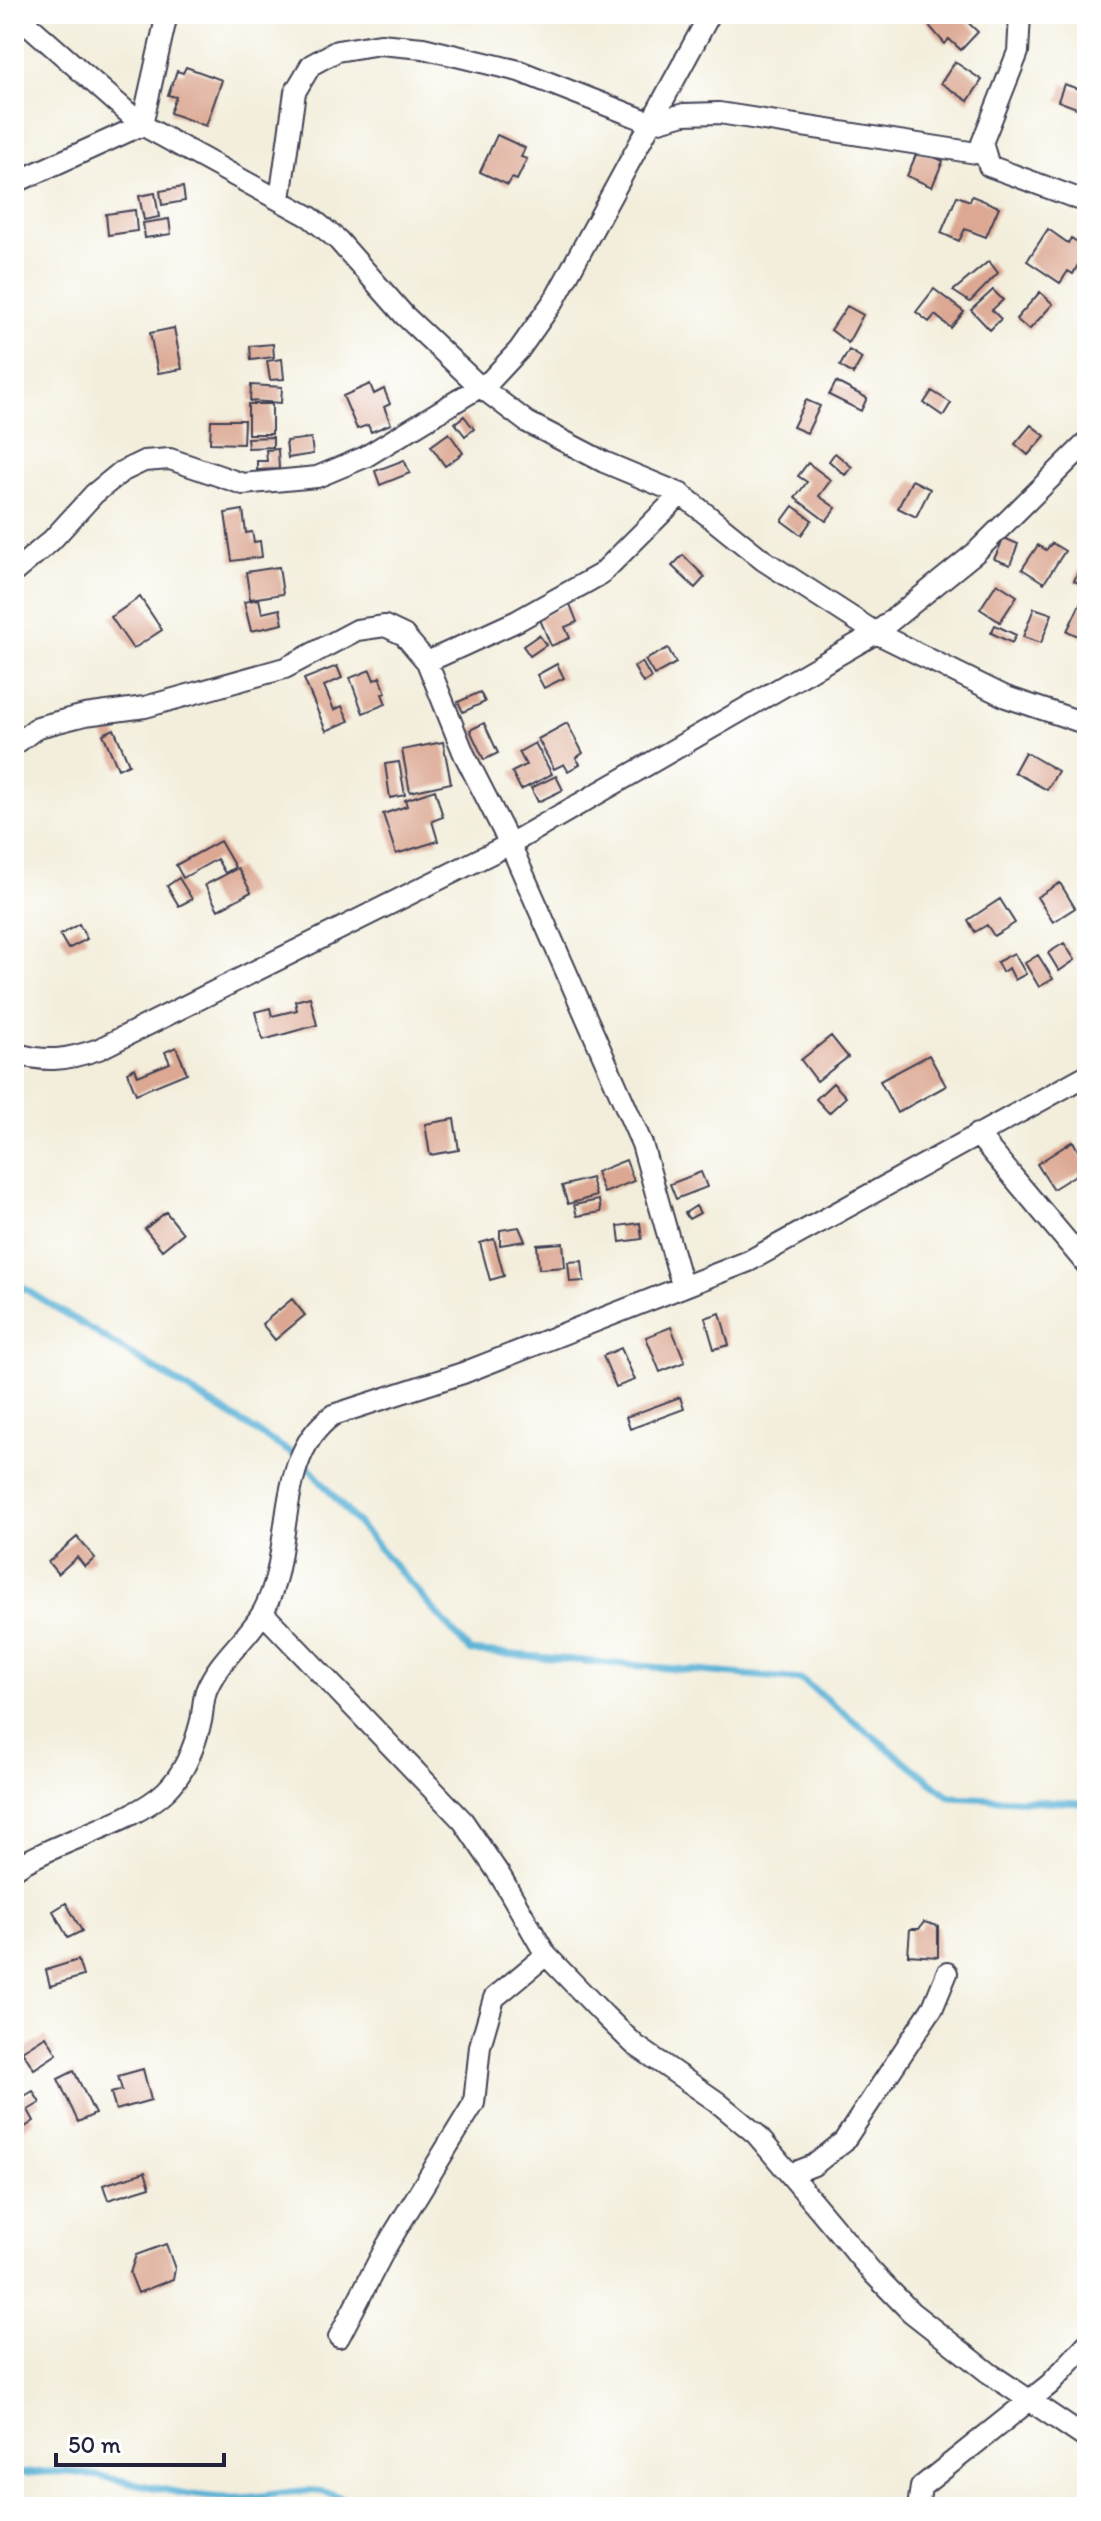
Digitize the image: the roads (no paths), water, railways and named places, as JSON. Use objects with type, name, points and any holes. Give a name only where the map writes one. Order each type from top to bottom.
[{"type":"street","points":[[16,14],[142,125],[280,199],[338,240],[404,315],[478,385],[527,422],[604,462],[681,494],[763,560],[876,633],[1006,697],[1087,724]]},
{"type":"street","points":[[142,125],[167,14]]},
{"type":"street","points":[[14,572],[52,540],[94,494],[121,472],[144,461],[170,459],[243,484],[317,477],[365,457],[478,385],[491,380],[519,350],[555,299],[710,14]]},
{"type":"street","points":[[1020,14],[1018,52],[982,143],[983,154],[989,166],[1087,202]]},
{"type":"street","points":[[280,199],[295,92],[311,65],[337,51],[380,44],[423,48],[519,71],[652,123],[684,114],[719,113],[983,154]]},
{"type":"street","points":[[14,183],[142,125]]},
{"type":"street","points":[[14,1053],[36,1060],[63,1061],[99,1049],[510,844],[876,633],[975,553],[1087,442]]},
{"type":"street","points":[[427,662],[517,621],[601,574],[681,494]]},
{"type":"street","points":[[14,745],[38,727],[85,715],[145,707],[285,668],[357,630],[385,626],[404,635],[427,662],[464,754],[510,844],[642,1144],[682,1285]]},
{"type":"street","points":[[14,1869],[42,1852],[140,1809],[166,1792],[194,1744],[205,1692],[217,1671],[263,1613],[293,1484],[307,1440],[317,1427],[333,1415],[463,1373],[749,1261],[1087,1075]]},
{"type":"street","points":[[977,1134],[1087,1265]]},
{"type":"street","points":[[263,1613],[463,1821],[501,1877],[546,1955],[635,2045],[716,2101],[756,2134],[872,2272],[911,2312],[946,2342],[1087,2439]]},
{"type":"street","points":[[339,2337],[387,2245],[474,2103],[480,2046],[494,1998],[546,1955]]},
{"type":"street","points":[[791,2174],[814,2165],[844,2141],[933,2007],[947,1973]]},
{"type":"street","points":[[918,2507],[921,2487],[1050,2384],[1087,2344]]},
{"type":"waterway","points":[[14,1282],[301,1459],[470,1651],[802,1680],[950,1797],[1083,1803],[1087,1806]]},
{"type":"waterway","points":[[14,2474],[70,2472],[183,2493],[229,2498],[318,2491],[343,2499],[354,2507]]}]
